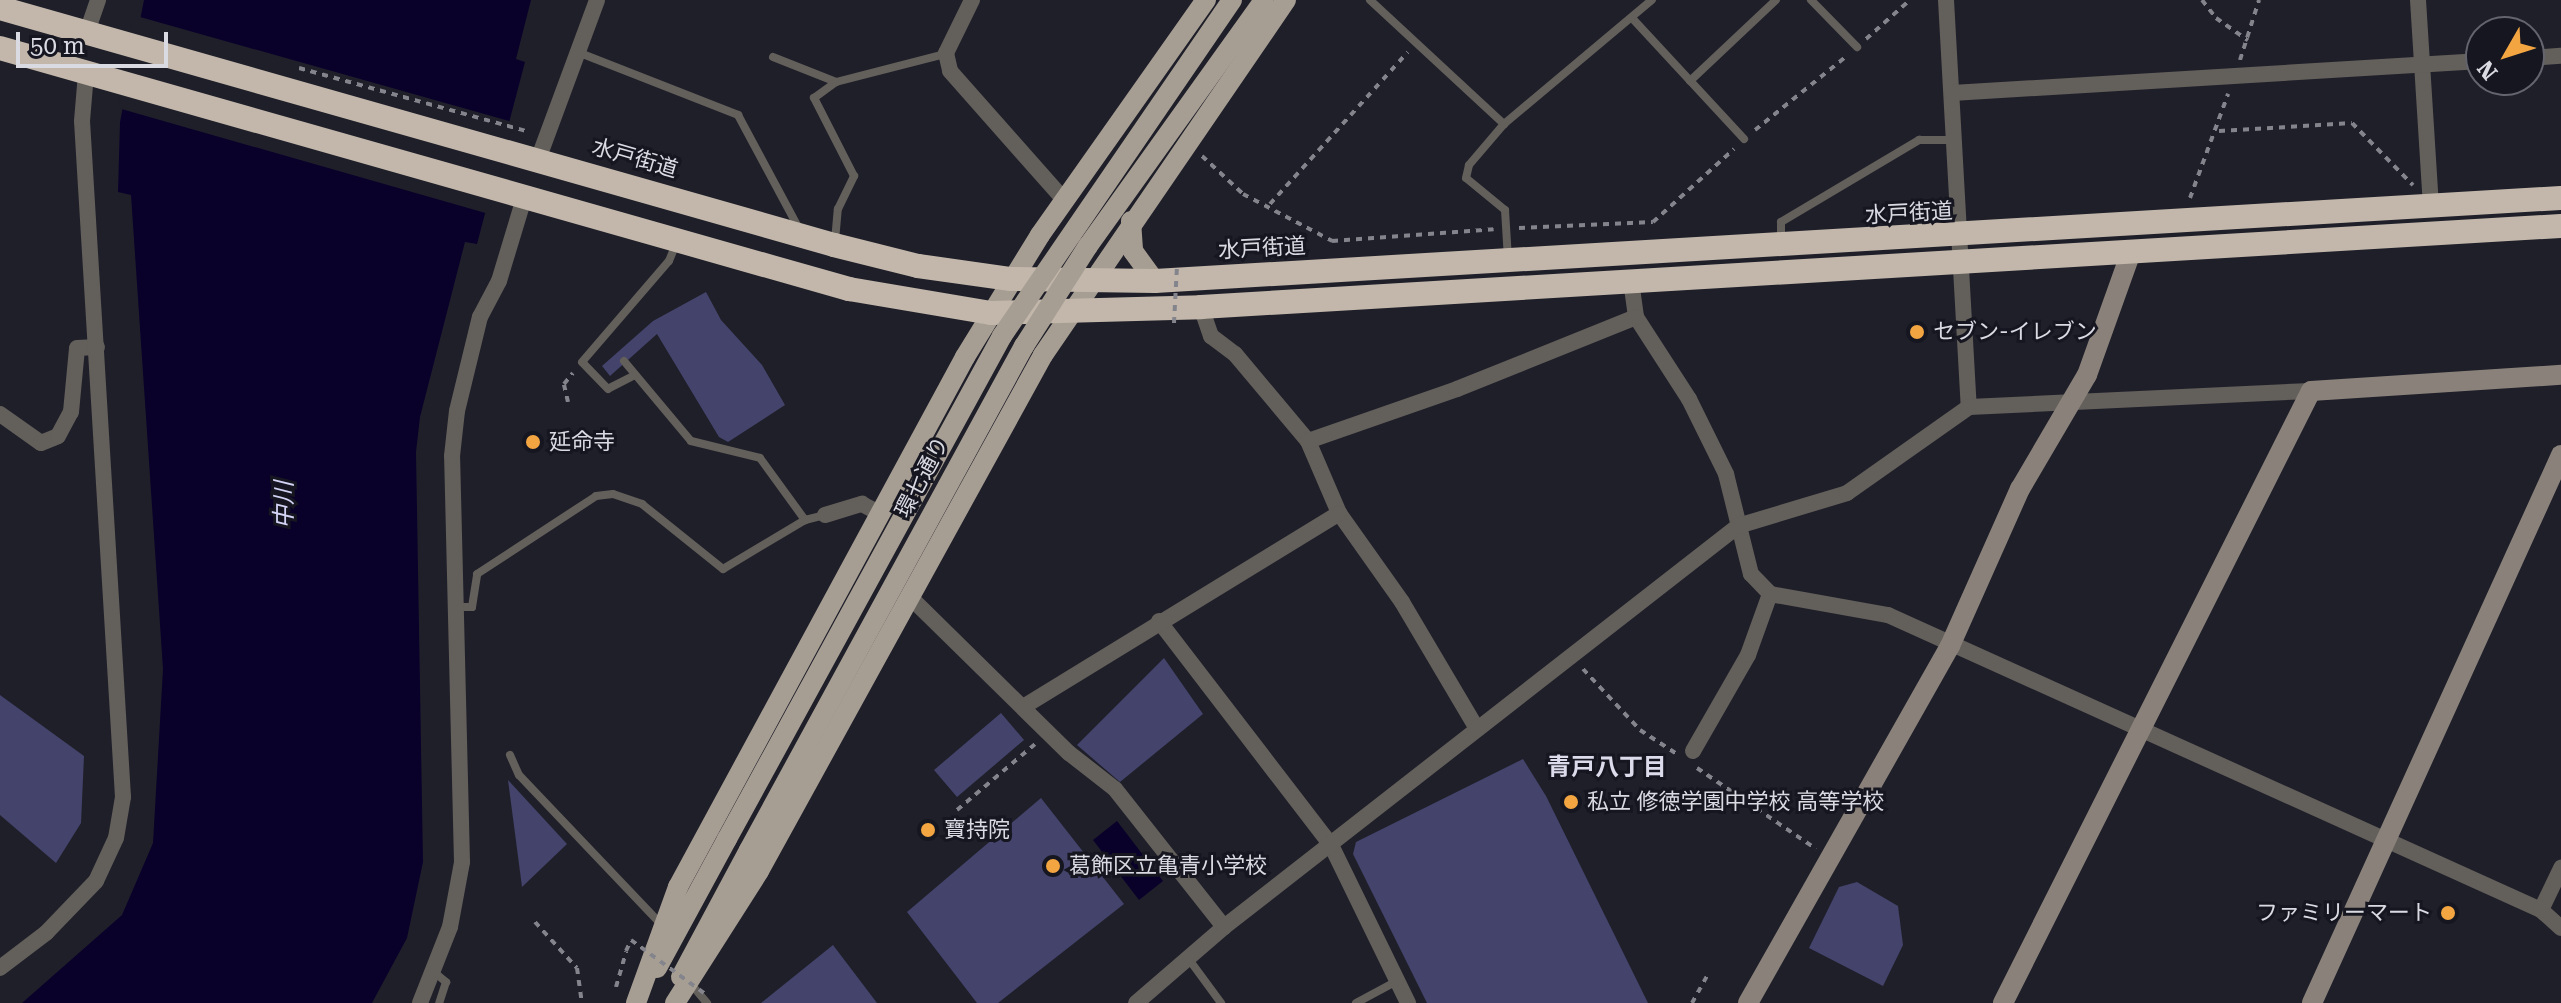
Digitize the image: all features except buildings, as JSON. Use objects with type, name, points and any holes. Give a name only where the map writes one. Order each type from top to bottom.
[{"type":"highway","name":"水戸街道","points":[[0,8],[526,146],[834,245],[918,266],[1011,279],[1155,281],[1959,237],[2561,198]]},
{"type":"highway","points":[[0,48],[849,289],[991,313],[1201,307],[2561,226]]},
{"type":"main road","points":[[636,1003],[661,924],[942,397],[1011,279],[1096,153],[1206,0]]},
{"type":"main road","name":"環七通り","points":[[636,1003],[1002,336],[1232,0]]},
{"type":"main road","name":"環七通り","points":[[667,1003],[1024,346],[1088,246],[1264,0]]},
{"type":"main road","points":[[675,1003],[702,994],[759,871],[996,436],[1091,281],[1152,189],[1286,0]]},
{"type":"main road","points":[[1096,153],[1104,177],[1126,192],[1138,195],[1152,189]]},
{"type":"main road","points":[[1131,221],[1133,251],[1155,281]]},
{"type":"main road","points":[[942,397],[971,383],[1002,403],[996,436]]},
{"type":"street","points":[[87,32],[98,0]]},
{"type":"street","points":[[526,146],[580,53],[597,0]]},
{"type":"street","points":[[972,0],[946,53],[963,89],[1064,200]]},
{"type":"street","points":[[1946,0],[1969,407]]},
{"type":"street","points":[[2418,0],[2431,205]]},
{"type":"street","points":[[1952,93],[2465,62]]},
{"type":"street","points":[[0,968],[46,933],[96,881],[121,818],[123,746],[103,511],[97,347],[82,121],[86,73]]},
{"type":"street","points":[[420,1003],[434,972],[458,896],[462,862],[452,456],[460,393],[480,317],[499,281],[516,193]]},
{"type":"street","points":[[1748,1003],[1950,646],[2020,489],[2072,402],[2105,334],[2131,252]]},
{"type":"street","points":[[1631,281],[1636,317],[1689,399],[1726,474],[1751,574],[1770,594],[1888,615],[2384,843],[2541,910],[2561,928]]},
{"type":"street","points":[[1201,307],[1211,336],[1235,354],[1308,441],[1339,513],[1402,602],[1477,729]]},
{"type":"street","points":[[1308,441],[1457,389],[1636,317]]},
{"type":"street","points":[[0,414],[41,443],[58,436],[71,412],[77,348],[97,347]]},
{"type":"street","points":[[1136,1003],[1224,927],[1738,526],[1847,493],[1969,407],[2311,391],[2561,375]]},
{"type":"street","points":[[2003,1003],[2311,391]]},
{"type":"street","points":[[2312,1003],[2561,455]]},
{"type":"street","points":[[825,515],[862,504],[881,514]]},
{"type":"street","points":[[1023,707],[1339,513]]},
{"type":"street","points":[[1693,751],[1748,655],[1770,594]]},
{"type":"street","points":[[910,597],[1049,732],[1115,789],[1224,927]]},
{"type":"street","points":[[1159,621],[1331,845],[1408,1003]]},
{"type":"street","points":[[2541,910],[2561,868]]},
{"type":"lane","points":[[1370,0],[1504,124]]},
{"type":"lane","points":[[1508,260],[1505,210],[1466,178],[1469,165],[1504,124],[1652,0]]},
{"type":"lane","points":[[1690,81],[1776,0]]},
{"type":"lane","points":[[1811,0],[1857,47]]},
{"type":"lane","points":[[1632,18],[1744,139]]},
{"type":"lane","points":[[580,53],[738,115],[802,234]]},
{"type":"lane","points":[[834,245],[838,209],[854,176],[814,98],[836,82],[946,53]]},
{"type":"lane","points":[[773,57],[836,82]]},
{"type":"lane","points":[[1781,245],[1781,222],[1919,140],[1954,140]]},
{"type":"lane","points":[[635,375],[608,389],[582,362],[669,261],[677,240]]},
{"type":"lane","points":[[624,361],[691,441],[760,458],[805,520]]},
{"type":"lane","points":[[456,607],[472,607],[477,574],[596,496],[613,494],[642,504],[723,569],[805,520],[825,515]]},
{"type":"lane","points":[[510,755],[519,775],[661,924]]},
{"type":"lane","points":[[1188,958],[1221,1003]]},
{"type":"lane","points":[[434,972],[446,982],[439,1003]]},
{"type":"lane","points":[[1356,1003],[1397,981]]},
{"type":"path","points":[[1197,152],[1243,194],[1270,204],[1332,241],[1505,228],[1653,222],[1744,139],[1910,0]]},
{"type":"path","points":[[2202,0],[2216,18],[2248,40]]},
{"type":"path","points":[[2188,205],[2219,131],[2259,0]]},
{"type":"path","points":[[1270,204],[1381,87],[1417,41]]},
{"type":"path","points":[[283,63],[526,146]]},
{"type":"path","points":[[2219,131],[2352,123],[2431,205]]},
{"type":"path","points":[[1174,323],[1177,265]]},
{"type":"path","points":[[568,402],[564,384],[582,362]]},
{"type":"path","points":[[957,810],[1049,732]]},
{"type":"path","points":[[535,922],[577,968],[582,1003]]},
{"type":"path","points":[[617,987],[631,940],[702,994]]},
{"type":"path","points":[[1692,1003],[1709,972]]},
{"type":"shaded area","points":[[706,292],[721,320],[762,365],[785,405],[728,442],[719,437],[657,334],[610,376],[602,366],[653,321]]},
{"type":"shaded area","points":[[1164,658],[1203,714],[1120,782],[1077,745]]},
{"type":"shaded area","points":[[0,695],[84,756],[81,823],[56,863],[0,815]]},
{"type":"shaded area","points":[[1001,713],[1024,740],[957,797],[934,770]]},
{"type":"shaded area","points":[[1523,759],[1546,796],[1648,1003],[1427,1003],[1353,854],[1356,842]]},
{"type":"shaded area","points":[[508,780],[567,844],[522,887]]},
{"type":"shaded area","points":[[1041,798],[1124,904],[998,1003],[977,1003],[907,912]]},
{"type":"shaded area","points":[[1857,882],[1898,906],[1903,945],[1883,986],[1809,948],[1839,887]]},
{"type":"shaded area","points":[[833,945],[877,1003],[761,1003]]},
{"type":"water","name":"中川","points":[[144,0],[531,0],[516,59],[525,62],[477,244],[465,242],[420,417],[416,452],[423,862],[407,938],[372,1003],[22,1003],[122,915],[153,843],[163,669],[131,195],[118,192],[120,122]]},
{"type":"water","points":[[1117,821],[1163,881],[1139,900],[1093,840]]},
{"type":"pier","points":[[133,15],[513,122],[489,214],[118,108]]},
{"type":"place","name":"セブン-イレブン","points":[[1917,332]]},
{"type":"place","name":"延命寺","points":[[533,442]]},
{"type":"place","name":"私立 修徳学園中学校 高等学校","points":[[1571,802]]},
{"type":"place","name":"寶持院","points":[[928,830]]},
{"type":"place","name":"葛飾区立亀青小学校","points":[[1053,866]]},
{"type":"place","name":"ファミリーマート","points":[[2448,913]]},
{"type":"district","name":"青戸八丁目","points":[[1607,768]]}]
